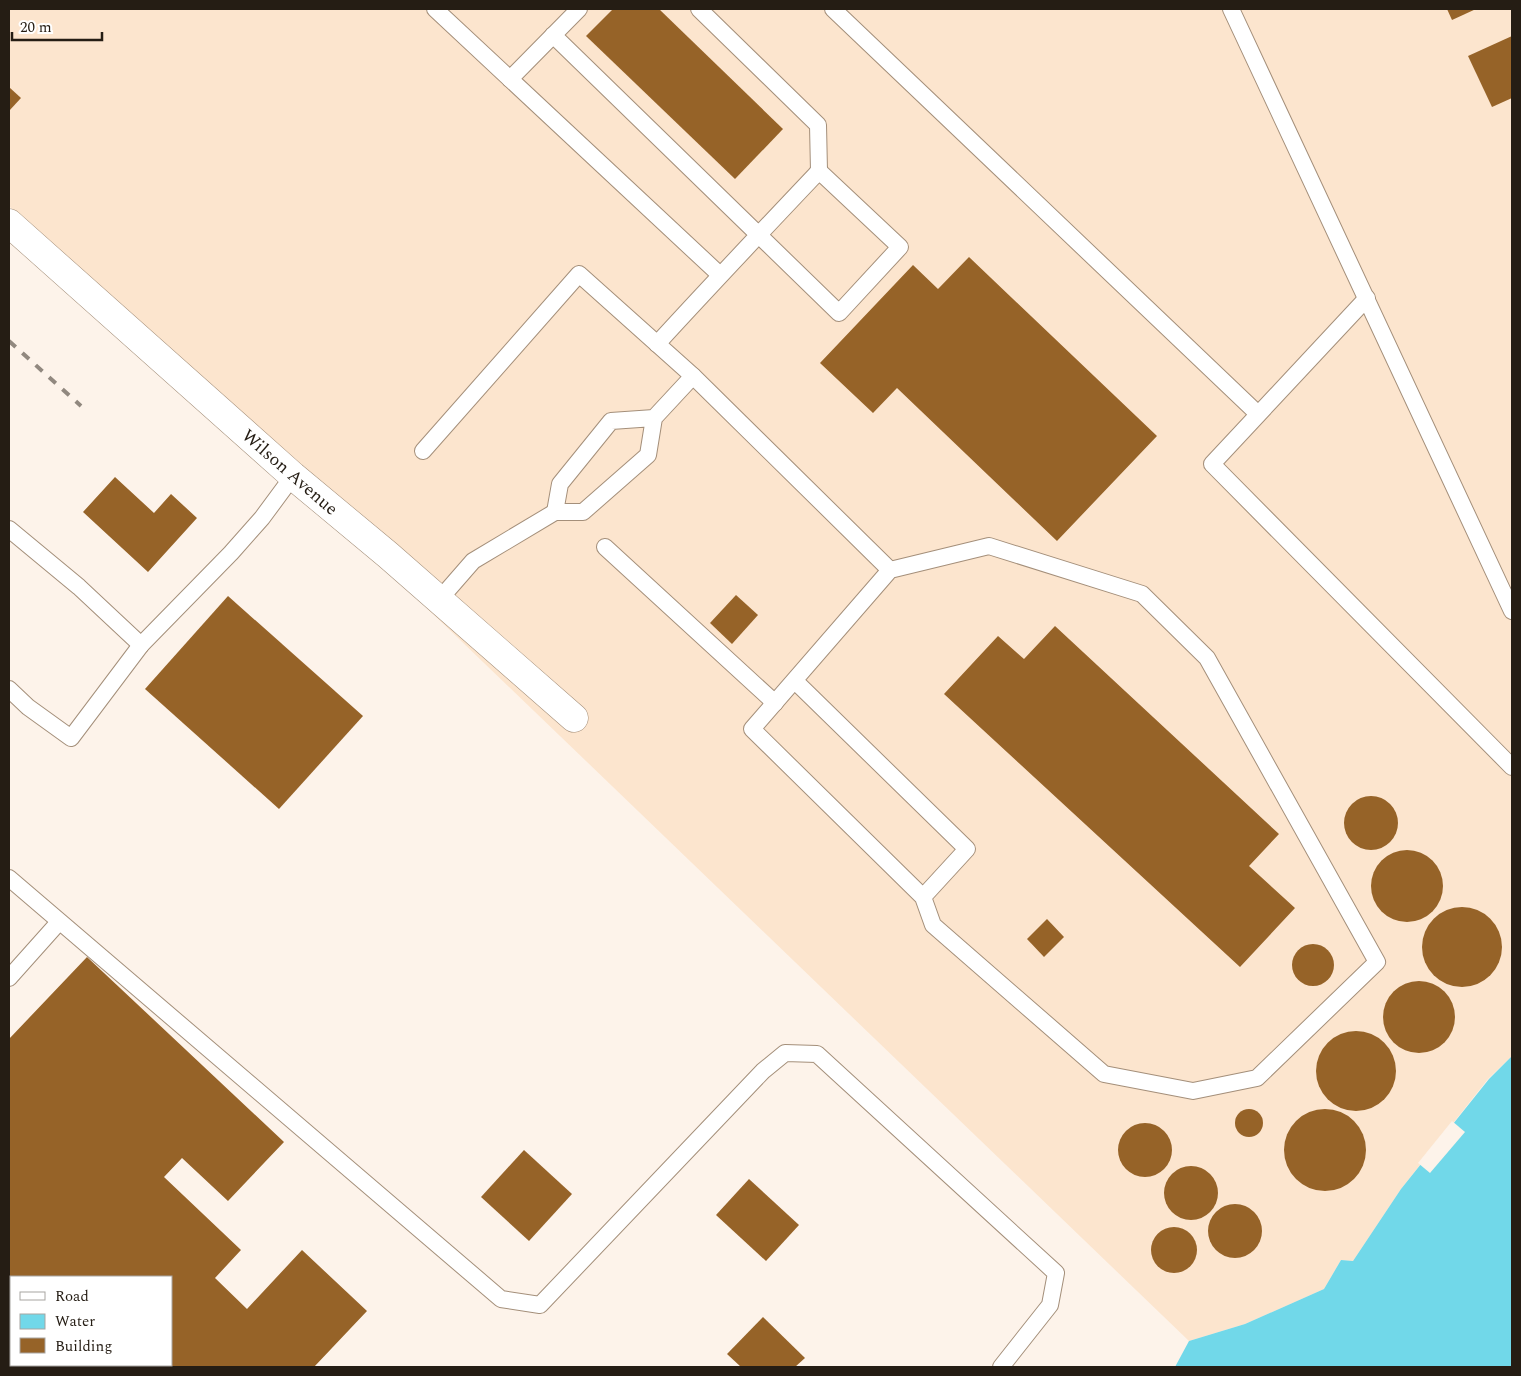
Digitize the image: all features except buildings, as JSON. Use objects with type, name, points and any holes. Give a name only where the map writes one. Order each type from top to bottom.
[{"type":"street","name":"Wilson Avenue","points":[[9,223],[293,476],[574,718]]},
{"type":"lane","points":[[435,9],[720,276]]},
{"type":"lane","points":[[510,79],[579,9]]},
{"type":"lane","points":[[657,344],[819,171],[818,125],[700,9]]},
{"type":"lane","points":[[833,9],[1258,414]]},
{"type":"lane","points":[[1232,9],[1512,611]]},
{"type":"lane","points":[[553,35],[839,313],[900,248],[819,171]]},
{"type":"lane","points":[[423,450],[579,274],[692,376],[890,570]]},
{"type":"lane","points":[[1366,298],[1212,464],[1512,766]]},
{"type":"lane","points":[[439,600],[473,561],[555,512],[583,512],[648,455],[654,418],[692,376]]},
{"type":"lane","points":[[555,512],[560,484],[610,421],[654,418]]},
{"type":"lane","points":[[9,689],[28,707],[71,738],[141,645],[231,553],[262,518],[293,476]]},
{"type":"lane","points":[[9,529],[79,587],[141,645]]},
{"type":"lane","points":[[989,546],[1142,594],[1207,658],[1376,962],[1257,1078],[1193,1091],[1104,1074],[933,925],[923,897],[752,729],[890,570],[989,546]]},
{"type":"lane","points":[[605,547],[775,703]]},
{"type":"lane","points":[[795,681],[968,849],[923,897]]},
{"type":"lane","points":[[9,878],[501,1299],[540,1304],[763,1071],[785,1053],[817,1054],[1056,1273],[1050,1305],[1001,1367]]},
{"type":"lane","points":[[9,978],[59,922]]},
{"type":"shaded area","points":[[9,9],[1512,9],[1512,1056],[1488,1079],[1401,1189],[1353,1261],[1341,1260],[1324,1289],[1245,1324],[1189,1341],[9,206]]},
{"type":"water","points":[[1512,1056],[1512,1367],[1175,1367],[1189,1341],[1245,1324],[1324,1289],[1341,1260],[1353,1261],[1401,1189],[1489,1079]]},
{"type":"pier","points":[[1452,1121],[1465,1132],[1430,1173],[1418,1163]]},
{"type":"railway","points":[[9,341],[81,406]]}]
